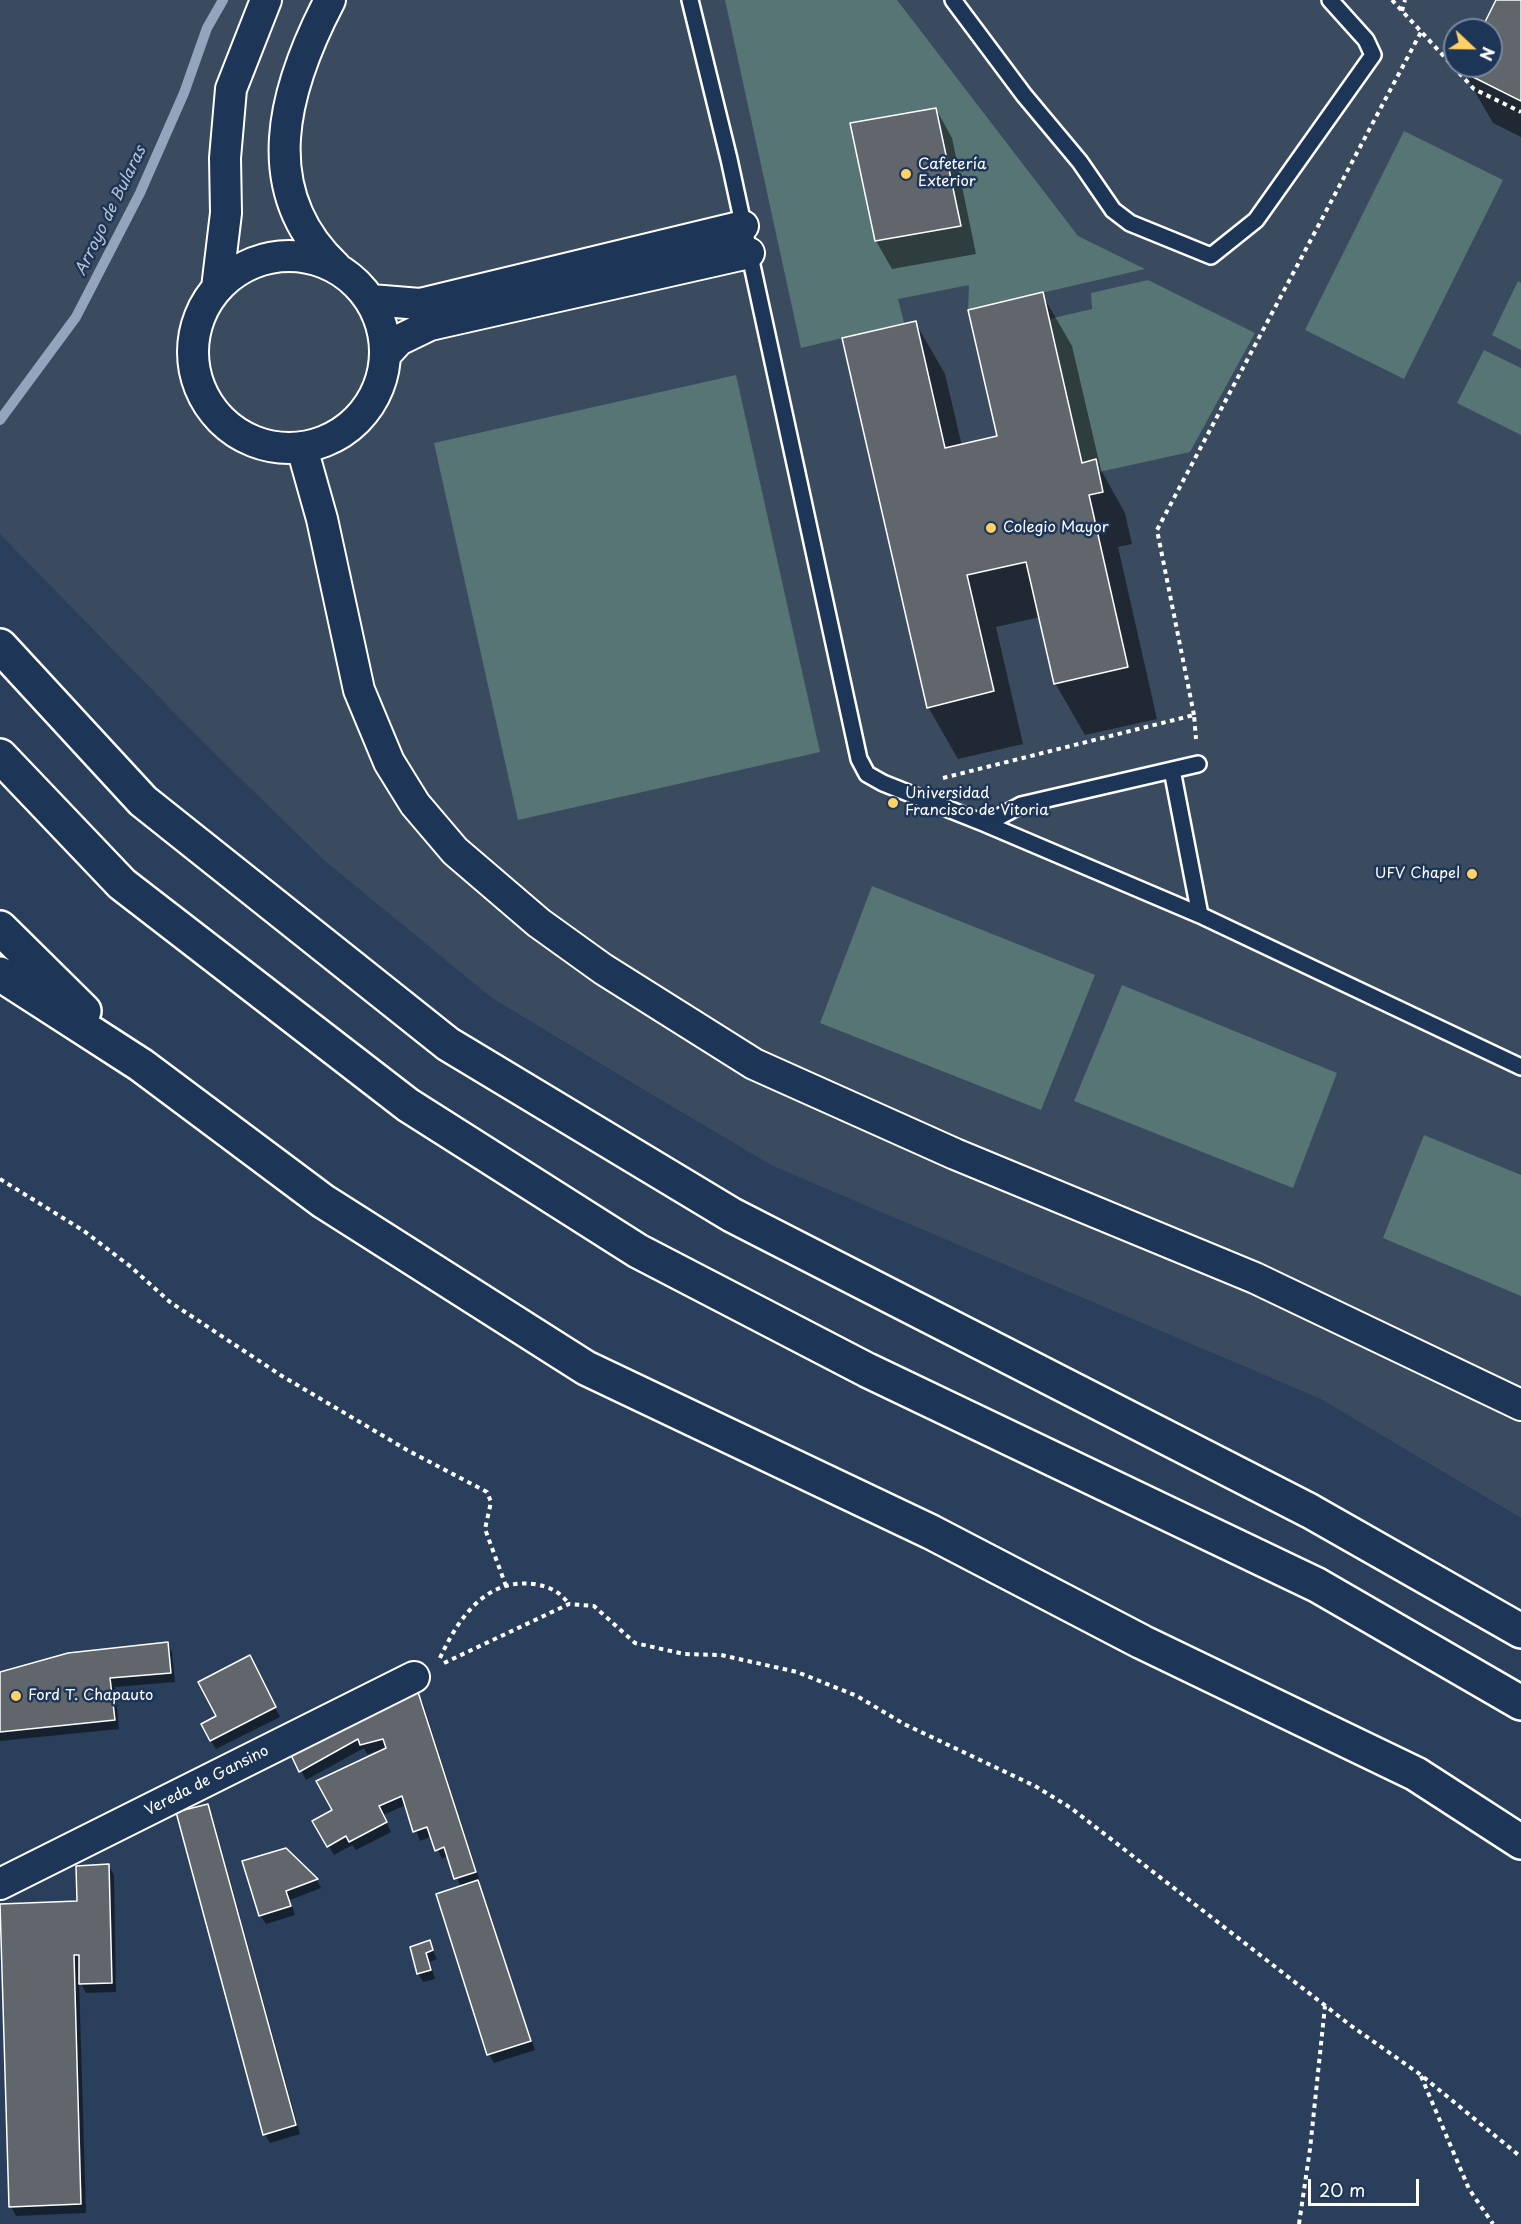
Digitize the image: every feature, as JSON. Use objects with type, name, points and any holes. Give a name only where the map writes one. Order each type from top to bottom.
[{"type":"highway","points":[[0,646],[143,801],[448,1044],[732,1215],[1310,1511],[1521,1632]]},
{"type":"highway","points":[[0,756],[132,891],[408,1105],[638,1251],[867,1370],[1317,1585],[1521,1703]]},
{"type":"highway","points":[[0,928],[141,1065]]},
{"type":"highway","points":[[0,974],[141,1065],[323,1202],[586,1368],[931,1532],[1142,1642],[1416,1774],[1521,1842]]},
{"type":"street","points":[[217,288],[226,213],[225,158],[231,89],[266,0]]},
{"type":"street","points":[[330,0],[304,53],[296,78],[286,129],[285,179],[294,210],[318,250],[356,281],[371,300],[383,326],[386,354],[382,381],[370,406],[351,426],[328,441],[302,448],[278,448],[255,443],[234,432],[217,417],[203,398],[195,376],[192,352],[195,329],[203,307],[217,288],[251,262],[294,255],[336,267]]},
{"type":"street","points":[[371,300],[420,304],[746,239]]},
{"type":"street","points":[[386,354],[399,340],[430,325],[746,239]]},
{"type":"street","points":[[302,448],[322,519],[359,690],[389,762],[415,804],[454,851],[539,923],[603,969],[754,1064],[955,1154],[1255,1278],[1521,1405]]},
{"type":"street","name":"Vereda de Gansino","points":[[0,1884],[414,1677]]},
{"type":"lane","points":[[690,0],[746,239],[859,759],[867,774],[883,783],[1200,915],[1521,1067]]},
{"type":"lane","points":[[953,0],[1024,95],[1080,162],[1113,210],[1130,223],[1211,256],[1256,220],[1372,56],[1366,40],[1330,0]]},
{"type":"lane","points":[[986,825],[1022,805],[1198,764]]},
{"type":"lane","points":[[1172,770],[1200,915]]},
{"type":"path","points":[[1392,0],[1474,89],[1521,112]]},
{"type":"path","points":[[1402,12],[1405,0]]},
{"type":"path","points":[[1198,764],[1194,715],[1157,530],[1421,32]]},
{"type":"path","points":[[933,775],[943,778],[1194,715]]},
{"type":"path","points":[[0,1179],[84,1231],[131,1267],[170,1302],[282,1376],[407,1450],[487,1492],[490,1502],[486,1529],[506,1586]]},
{"type":"path","points":[[568,1604],[560,1593],[549,1586],[524,1583],[506,1586],[484,1594],[454,1626],[436,1666],[568,1604],[594,1606],[635,1643],[684,1654],[721,1655],[807,1676],[857,1696],[904,1724],[1035,1786],[1071,1808],[1325,2006],[1421,2075],[1521,2157]]},
{"type":"path","points":[[1299,2224],[1310,2149],[1325,2006]]},
{"type":"path","points":[[1421,2075],[1469,2189],[1493,2224]]},
{"type":"shaded area","name":"Universidad Francisco de Vitoria","points":[[0,0],[1521,0],[1521,1518],[1321,1399],[773,1166],[492,998],[325,861],[206,745],[0,534]]},
{"type":"green space","points":[[725,0],[897,0],[1078,236],[1145,269],[968,310],[969,285],[898,299],[904,323],[801,348]]},
{"type":"green space","points":[[1404,131],[1503,180],[1404,379],[1305,330]]},
{"type":"green space","points":[[1148,280],[1255,333],[1190,452],[1099,472],[1096,459],[1082,463],[1049,319],[1092,309],[1091,293]]},
{"type":"green space","points":[[1518,281],[1521,283],[1521,350],[1492,335]]},
{"type":"green space","points":[[1484,350],[1521,368],[1521,435],[1457,403]]},
{"type":"green space","points":[[736,375],[820,752],[518,820],[434,443]]},
{"type":"green space","points":[[872,886],[1095,975],[1041,1110],[820,1023]]},
{"type":"green space","points":[[1122,985],[1337,1073],[1293,1188],[1074,1101]]},
{"type":"green space","points":[[1424,1135],[1521,1175],[1521,1296],[1383,1238]]},
{"type":"building","points":[[1496,0],[1521,0],[1521,101],[1475,78],[1503,78],[1503,18],[1487,18]]},
{"type":"building","name":"Cafetería Exterior","points":[[936,108],[961,226],[875,241],[850,123]]},
{"type":"building","name":"Colegio Mayor","points":[[1043,292],[1082,463],[1096,459],[1103,492],[1089,495],[1128,667],[1054,684],[1026,562],[967,575],[994,691],[927,708],[842,338],[916,321],[945,448],[997,436],[968,310]]},
{"type":"building","points":[[168,1642],[171,1673],[110,1678],[115,1720],[0,1732],[0,1672],[68,1653]]},
{"type":"building","points":[[250,1655],[276,1707],[210,1741],[201,1724],[216,1716],[198,1682]]},
{"type":"building","points":[[418,1692],[476,1872],[454,1879],[444,1847],[435,1851],[427,1827],[413,1832],[402,1796],[379,1806],[387,1822],[349,1842],[346,1836],[327,1847],[312,1821],[332,1810],[316,1781],[386,1748],[383,1739],[360,1745],[358,1739],[299,1772],[291,1755],[373,1710]]},
{"type":"building","points":[[208,1804],[296,2125],[263,2135],[176,1812]]},
{"type":"building","points":[[286,1848],[318,1879],[286,1891],[291,1906],[259,1916],[242,1861]]},
{"type":"building","points":[[109,1864],[112,1983],[79,1984],[79,1955],[74,1955],[81,2204],[9,2207],[0,1904],[77,1901],[76,1866]]},
{"type":"building","points":[[478,1880],[531,2041],[487,2055],[436,1894]]},
{"type":"building","points":[[430,1940],[433,1950],[426,1953],[431,1970],[417,1974],[410,1947]]},
{"type":"waterway","name":"Arroyo de Bularas","points":[[0,420],[76,317],[140,193],[184,93],[207,28],[223,0]]},
{"type":"place","name":"Cafetería Exterior","points":[[906,174]]},
{"type":"place","name":"Colegio Mayor","points":[[991,528]]},
{"type":"place","name":"Universidad Francisco de Vitoria","points":[[893,803]]},
{"type":"place","name":"UFV Chapel","points":[[1472,874]]},
{"type":"place","name":"Ford T. Chapauto","points":[[16,1696]]}]
